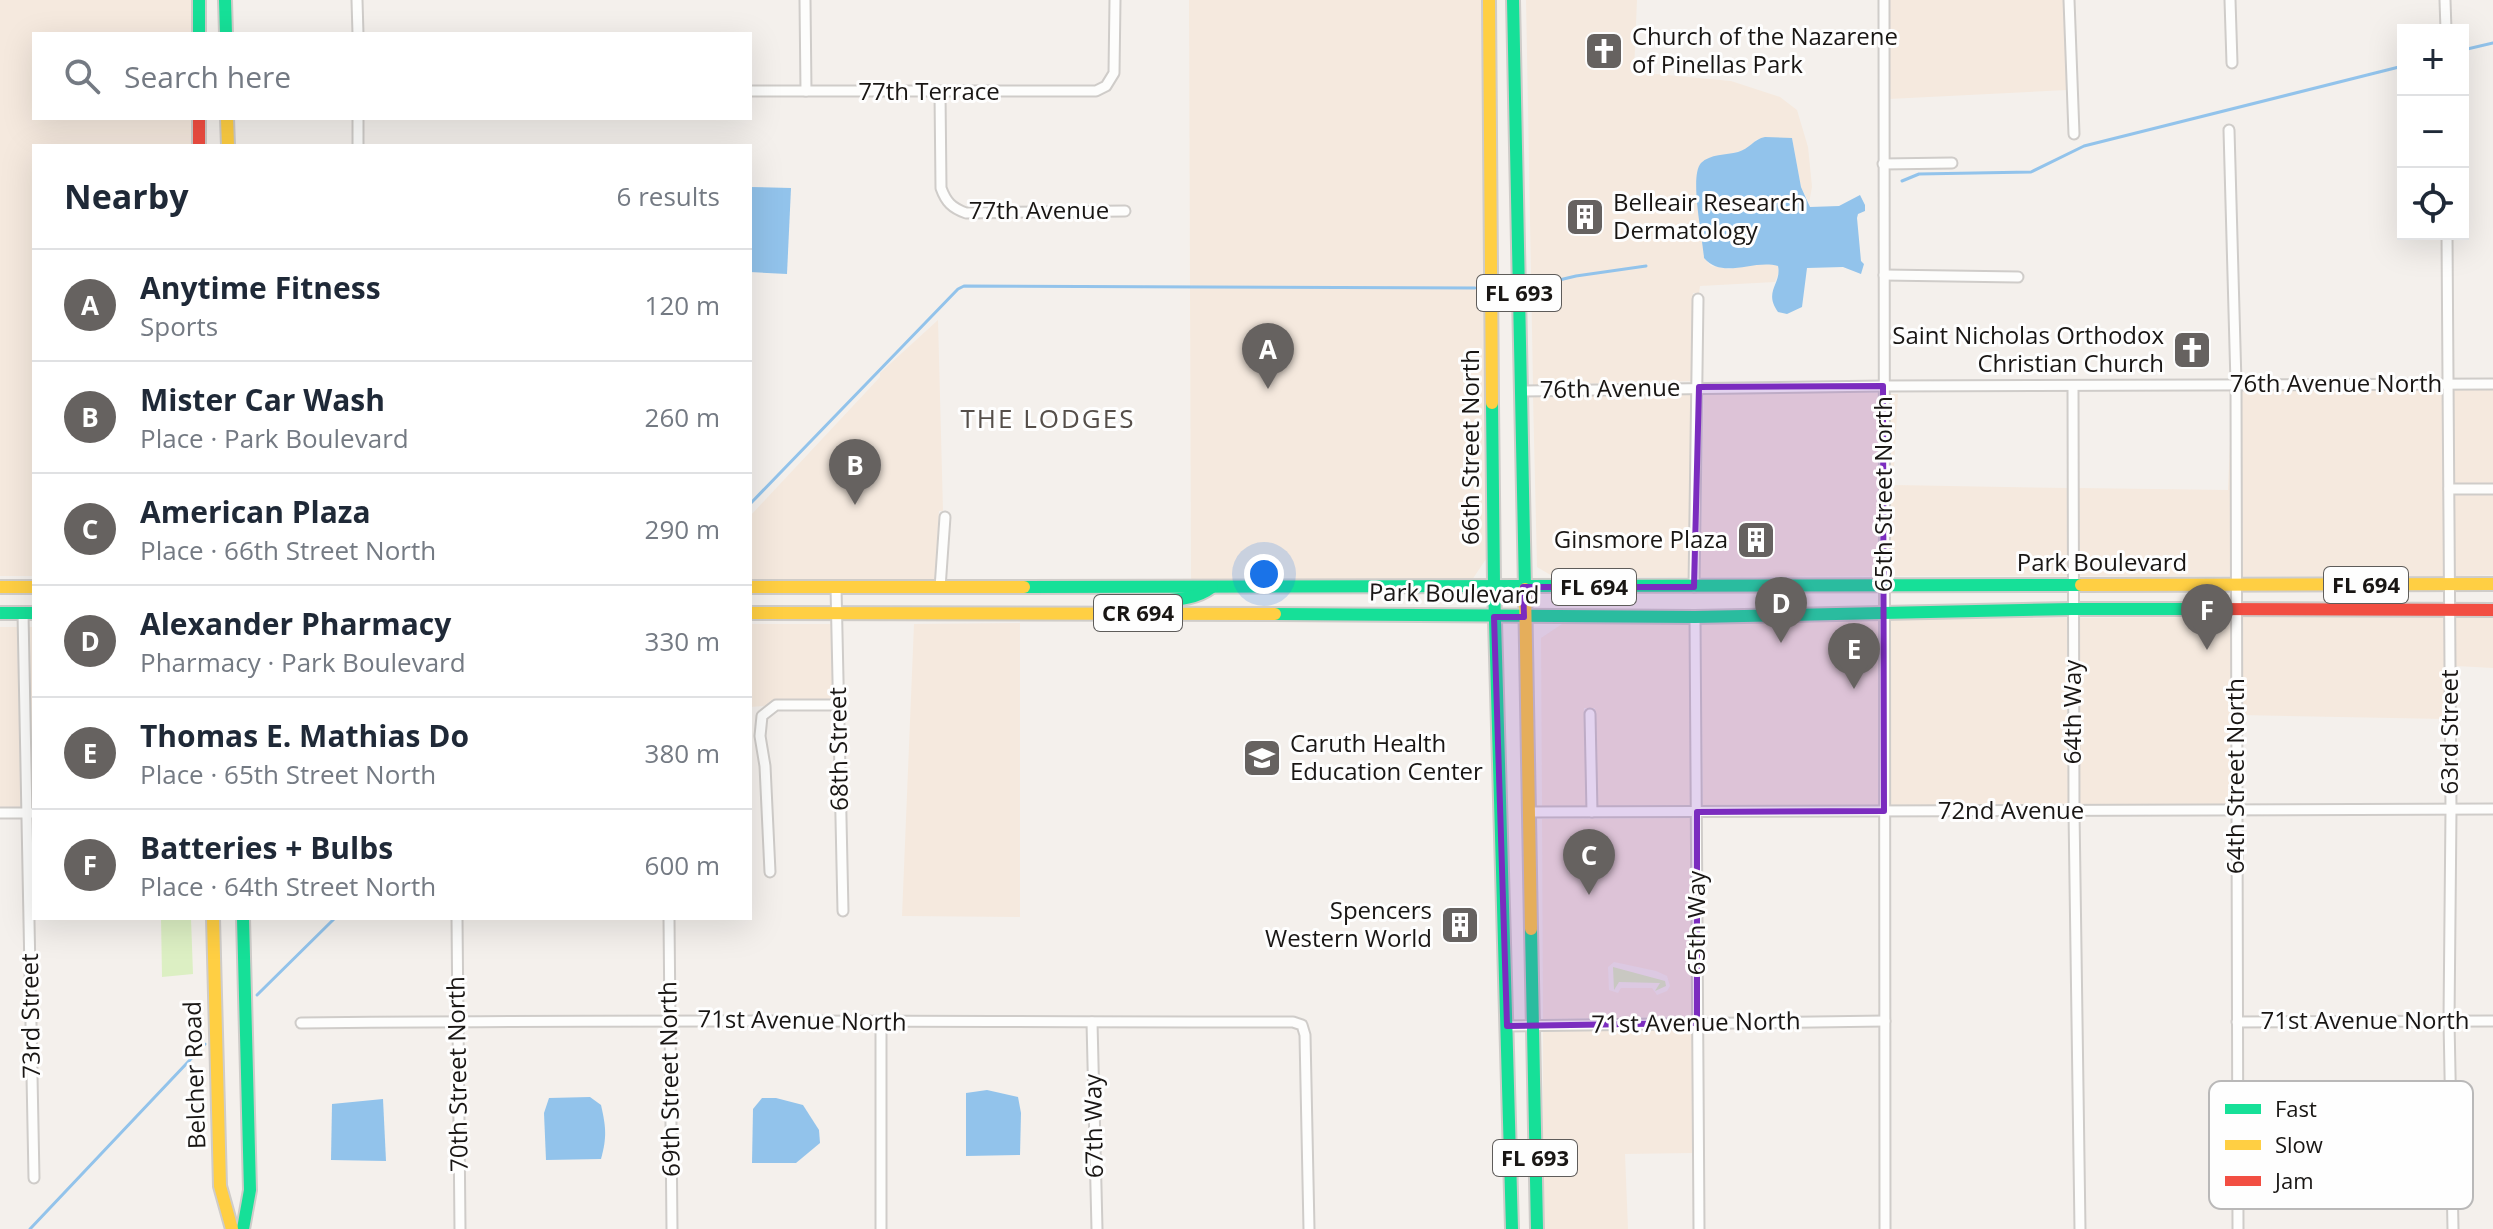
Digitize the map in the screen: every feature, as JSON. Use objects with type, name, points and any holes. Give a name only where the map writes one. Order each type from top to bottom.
[{"type":"main road","points":[[199,0],[199,32]]},
{"type":"main road","points":[[225,0],[226,32]]},
{"type":"main road","name":"66th Street North","points":[[1489,0],[1494,617],[1512,1229]]},
{"type":"main road","name":"66th Street North","points":[[1513,0],[1537,1229]]},
{"type":"main road","points":[[199,120],[199,144]]},
{"type":"main road","points":[[227,120],[228,144]]},
{"type":"main road","name":"Park Boulevard","points":[[752,587],[2493,584]]},
{"type":"main road","points":[[0,587],[32,587]]},
{"type":"main road","points":[[1132,613],[1136,603],[1152,599],[1193,598],[1204,595],[1212,587]]},
{"type":"main road","name":"Park Boulevard","points":[[752,613],[1695,617],[2072,609],[2493,610]]},
{"type":"main road","points":[[0,613],[28,613]]},
{"type":"main road","name":"Belcher Road","points":[[213,920],[220,1186],[232,1229]]},
{"type":"main road","points":[[243,920],[250,1190],[243,1229]]},
{"type":"street","points":[[357,0],[358,32]]},
{"type":"street","points":[[805,0],[806,91]]},
{"type":"street","name":"77th Terrace","points":[[752,91],[1089,93],[1106,86],[1115,69],[1115,0]]},
{"type":"street","name":"65th Street North","points":[[1884,0],[1885,1229]]},
{"type":"street","points":[[2069,0],[2074,134]]},
{"type":"street","points":[[2230,0],[2232,63]]},
{"type":"street","points":[[2445,0],[2446,24]]},
{"type":"street","name":"77th Avenue","points":[[940,93],[941,188],[953,209],[966,213],[1125,211]]},
{"type":"street","points":[[358,120],[358,144]]},
{"type":"street","name":"64th Street North","points":[[2229,130],[2236,383],[2237,1081]]},
{"type":"street","points":[[1883,164],[1952,163]]},
{"type":"street","name":"63rd Street","points":[[2447,240],[2450,1081]]},
{"type":"street","points":[[1884,275],[2018,277]]},
{"type":"street","points":[[1694,587],[1698,299]]},
{"type":"street","name":"76th Avenue North","points":[[1699,387],[2493,384]]},
{"type":"street","name":"64th Way","points":[[2073,386],[2072,609],[2080,1229]]},
{"type":"street","name":"76th Avenue","points":[[1521,391],[1699,387]]},
{"type":"street","points":[[2449,489],[2493,489]]},
{"type":"street","points":[[940,588],[945,517]]},
{"type":"street","name":"68th Street","points":[[836,587],[843,911]]},
{"type":"street","name":"73rd Street","points":[[28,613],[34,1178]]},
{"type":"street","name":"65th Way","points":[[1695,617],[1699,1229]]},
{"type":"street","points":[[770,872],[765,766],[760,736],[762,716],[776,705],[839,705]]},
{"type":"street","points":[[1590,714],[1592,812]]},
{"type":"street","name":"72nd Avenue","points":[[1528,812],[2493,809]]},
{"type":"street","points":[[0,813],[30,813]]},
{"type":"street","name":"70th Street North","points":[[457,920],[460,1229]]},
{"type":"street","name":"69th Street North","points":[[669,923],[672,1229]]},
{"type":"street","name":"71st Avenue North","points":[[301,1023],[669,1020],[1293,1022],[1302,1025],[1305,1035],[1309,1229]]},
{"type":"street","name":"71st Avenue North","points":[[1507,1026],[1885,1021]]},
{"type":"street","name":"71st Avenue North","points":[[2237,1022],[2493,1021]]},
{"type":"street","name":"67th Way","points":[[1092,1022],[1097,1229]]},
{"type":"street","points":[[881,1023],[881,1229]]},
{"type":"street","name":"64th Street North","points":[[2238,1209],[2238,1229]]},
{"type":"street","name":"63rd Street","points":[[2453,1209],[2453,1229]]},
{"type":"highlighted area","points":[[1883,386],[1884,811],[1697,812],[1697,1023],[1507,1026],[1494,617],[1524,617],[1523,587],[1694,587],[1699,387]]},
{"type":"shaded area","points":[[0,0],[193,0],[193,32],[32,32],[32,120],[193,120],[194,144],[32,144],[32,576],[0,576]]},
{"type":"shaded area","points":[[1189,0],[1482,0],[1488,556],[1472,580],[1191,581]]},
{"type":"shaded area","points":[[1526,0],[1637,0],[1634,72],[1731,81],[1780,97],[1797,110],[1808,147],[1812,187],[1809,203],[1801,187],[1792,138],[1757,139],[1748,149],[1707,160],[1697,171],[1704,258],[1711,266],[1729,269],[1751,264],[1772,264],[1778,266],[1779,272],[1775,282],[1700,286],[1699,293],[1693,293],[1693,381],[1533,385]]},
{"type":"shaded area","points":[[1890,0],[2064,0],[2067,90],[1889,99]]},
{"type":"shaded area","points":[[938,320],[943,511],[939,511],[935,580],[752,580],[752,514],[880,377],[880,373]]},
{"type":"shaded area","points":[[2241,389],[2443,390],[2444,576],[2241,576]]},
{"type":"shaded area","points":[[2453,390],[2493,390],[2493,483],[2454,483]]},
{"type":"shaded area","points":[[1693,393],[1689,577],[1554,577],[1537,567],[1533,397]]},
{"type":"shaded area","points":[[1704,393],[1878,393],[1878,576],[1700,577]]},
{"type":"shaded area","points":[[1889,394],[1898,394],[1893,485],[2067,488],[2067,576],[1889,576]]},
{"type":"shaded area","points":[[2230,444],[2230,576],[2078,576],[2078,488],[2228,490]]},
{"type":"shaded area","points":[[2454,495],[2493,495],[2493,575],[2455,576]]},
{"type":"shaded area","points":[[2444,616],[2445,719],[2241,715],[2242,617]]},
{"type":"shaded area","points":[[2455,616],[2493,616],[2493,668],[2456,666],[2457,719]]},
{"type":"shaded area","points":[[2231,617],[2230,804],[2079,805],[2078,618]]},
{"type":"shaded area","points":[[2067,618],[2068,805],[1890,805],[1889,620]]},
{"type":"shaded area","points":[[1878,620],[1879,805],[1703,806],[1701,624]]},
{"type":"shaded area","points":[[1020,623],[1020,917],[902,916],[914,624]]},
{"type":"shaded area","points":[[752,624],[832,624],[833,699],[776,699],[765,706],[752,707]]},
{"type":"shaded area","points":[[1562,624],[1690,624],[1692,806],[1597,806],[1595,708],[1584,708],[1586,806],[1542,806],[1541,638]]},
{"type":"shaded area","points":[[0,627],[17,627],[21,807],[0,807]]},
{"type":"shaded area","points":[[28,627],[32,627],[32,807]]},
{"type":"shaded area","points":[[1692,818],[1692,1017],[1543,1019],[1542,819]],"holes":[[[1614,962],[1667,976],[1670,986],[1667,991],[1657,995],[1652,988],[1621,988],[1618,993],[1609,990],[1608,967]]]},
{"type":"shaded area","points":[[1692,1030],[1693,1153],[1625,1154],[1628,1229],[1543,1229],[1543,1031]]},
{"type":"green space","points":[[161,920],[191,920],[193,974],[162,977]]},
{"type":"green space","points":[[1613,967],[1665,981],[1666,986],[1655,991],[1660,983],[1619,982],[1614,990]]},
{"type":"water","points":[[1765,137],[1792,138],[1801,187],[1810,207],[1839,206],[1860,195],[1865,205],[1865,211],[1857,218],[1861,261],[1864,264],[1861,274],[1843,267],[1807,268],[1802,307],[1787,314],[1778,312],[1772,298],[1778,266],[1720,268],[1712,264],[1704,258],[1699,223],[1696,181],[1701,163],[1713,156],[1742,151]]},
{"type":"water","points":[[752,187],[791,188],[787,274],[752,272]]},
{"type":"water","points":[[987,1090],[1018,1097],[1021,1113],[1020,1155],[966,1156],[966,1093]]},
{"type":"water","points":[[590,1097],[601,1105],[604,1120],[601,1159],[546,1160],[544,1113],[549,1098]]},
{"type":"water","points":[[762,1098],[803,1105],[819,1130],[820,1143],[796,1163],[752,1163],[753,1109]]},
{"type":"water","points":[[383,1099],[386,1161],[331,1160],[332,1104]]},
{"type":"waterway","points":[[2469,49],[2493,43]]},
{"type":"waterway","points":[[1902,181],[1919,174],[2031,172],[2084,146],[2397,68]]},
{"type":"waterway","points":[[1534,286],[1576,276],[1646,266]]},
{"type":"waterway","points":[[752,502],[964,286],[1475,288]]},
{"type":"waterway","points":[[257,995],[333,920]]},
{"type":"waterway","points":[[30,1229],[205,1044]]},
{"type":"traffic: fast","points":[[199,0],[199,32]]},
{"type":"traffic: fast","points":[[225,0],[226,32]]},
{"type":"traffic: fast","points":[[1513,0],[1525,589]]},
{"type":"traffic: fast","points":[[1492,403],[1494,585],[1512,1229]]},
{"type":"traffic: fast","points":[[1024,587],[2081,585]]},
{"type":"traffic: fast","points":[[1132,613],[1136,603],[1185,598],[1212,587]]},
{"type":"traffic: fast","points":[[1275,614],[1695,617],[2197,609]]},
{"type":"traffic: fast","points":[[0,613],[32,613]]},
{"type":"traffic: fast","points":[[243,920],[250,1190],[243,1229]]},
{"type":"traffic: fast","points":[[1531,929],[1537,1229]]},
{"type":"traffic: slow","points":[[1489,0],[1492,403]]},
{"type":"traffic: slow","points":[[227,120],[228,144]]},
{"type":"traffic: slow","points":[[2081,585],[2493,584]]},
{"type":"traffic: slow","points":[[0,587],[32,587]]},
{"type":"traffic: slow","points":[[752,587],[1024,587]]},
{"type":"traffic: slow","points":[[1525,589],[1531,929]]},
{"type":"traffic: slow","points":[[752,613],[1275,614]]},
{"type":"traffic: slow","points":[[213,920],[220,1186],[232,1229]]},
{"type":"traffic: jam","points":[[199,120],[199,144]]},
{"type":"traffic: jam","points":[[2197,609],[2493,610]]},
{"type":"place","name":"Church of the Nazarene of Pinellas Park","points":[[1604,51]]},
{"type":"place","name":"Belleair Research Dermatology","points":[[1585,217]]},
{"type":"place","name":"Saint Nicholas Orthodox Christian Church","points":[[2192,350]]},
{"type":"place","name":"Anytime Fitness","points":[[1268,389]]},
{"type":"place","name":"Mister Car Wash","points":[[855,505]]},
{"type":"place","name":"Ginsmore Plaza","points":[[1756,540]]},
{"type":"place","name":"Alexander Pharmacy","points":[[1781,643]]},
{"type":"place","name":"Batteries + Bulbs","points":[[2207,650]]},
{"type":"place","name":"Thomas E. Mathias Do","points":[[1854,689]]},
{"type":"place","name":"Caruth Health Education Center","points":[[1262,758]]},
{"type":"place","name":"American Plaza","points":[[1589,895]]},
{"type":"place","name":"Spencers Western World","points":[[1460,925]]},
{"type":"district","name":"THE LODGES","points":[[1048,419]]}]
